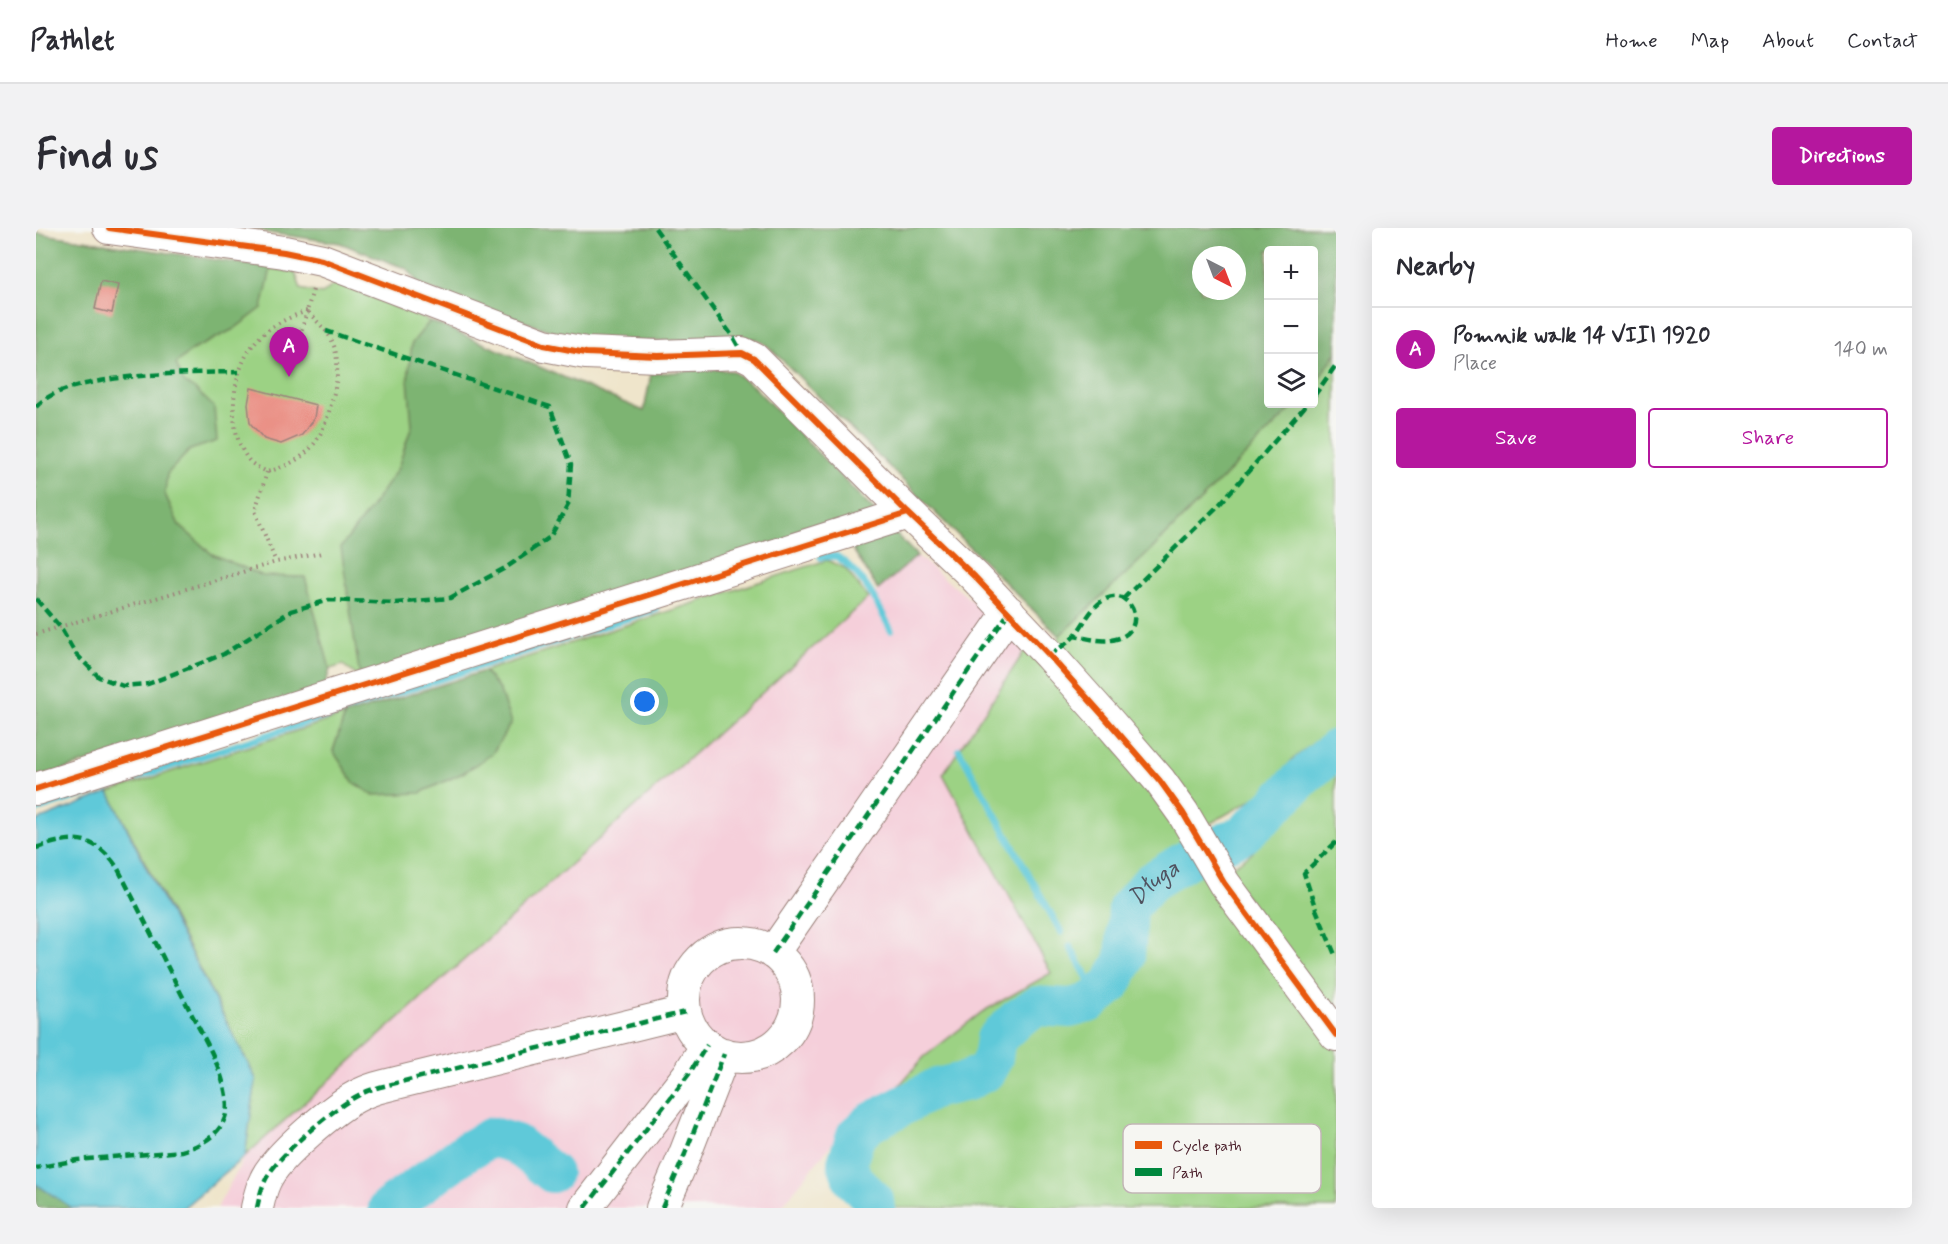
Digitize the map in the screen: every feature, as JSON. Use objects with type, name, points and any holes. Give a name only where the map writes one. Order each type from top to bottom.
[{"type":"street","points":[[109,228],[284,252],[322,260],[544,345],[586,353],[658,356],[742,353],[754,359],[1009,612],[1160,781],[1183,813],[1224,882],[1336,1035]]},
{"type":"street","points":[[36,789],[908,513]]},
{"type":"street","points":[[773,953],[1009,612]]},
{"type":"street","points":[[743,942],[762,946],[773,953],[790,970],[797,988],[798,1006],[792,1025],[781,1040],[766,1051],[748,1056],[716,1050],[697,1037],[687,1021],[683,1002],[686,983],[694,966],[707,953],[724,944],[743,942]]},
{"type":"street","points":[[257,1208],[265,1181],[276,1163],[295,1144],[343,1105],[361,1094],[384,1086],[686,1012]]},
{"type":"street","points":[[585,1208],[689,1074],[716,1050]]},
{"type":"street","points":[[662,1208],[685,1154],[716,1050]]},
{"type":"path","points":[[290,370],[312,293]]},
{"type":"path","points":[[307,311],[326,331],[337,356],[335,389],[326,424],[318,439],[300,458],[286,466],[267,472],[249,461],[236,434],[233,408],[239,372],[244,358],[254,343],[282,320],[307,311]]},
{"type":"path","points":[[267,472],[255,510],[276,562]]},
{"type":"path","points":[[36,634],[276,562],[322,553]]},
{"type":"shaded area","points":[[917,556],[1028,646],[943,774],[1051,973],[982,1012],[924,1057],[888,1098],[847,1125],[780,1208],[217,1208],[245,1156],[146,867],[109,792],[345,715],[333,751],[500,691],[484,671],[827,560],[845,568],[869,598]]},
{"type":"green space","points":[[255,228],[1336,228],[1336,353],[1318,380],[1318,246],[1264,246],[1264,408],[1292,408],[1147,554],[1059,636],[769,347],[757,339],[592,345],[421,286],[407,269],[340,243],[270,233]]},
{"type":"green space","points":[[36,233],[295,272],[301,289],[322,294],[337,282],[645,412],[360,678],[343,665],[330,669],[324,688],[36,778]]},
{"type":"green space","points":[[36,233],[271,268],[262,308],[234,329],[192,350],[176,364],[184,382],[214,407],[217,441],[190,450],[167,474],[165,494],[179,525],[212,554],[263,576],[305,577],[330,669],[324,688],[36,778]]},
{"type":"green space","points":[[430,321],[644,411],[651,374],[713,369],[732,371],[753,386],[877,514],[360,678],[341,547],[398,468],[412,425],[408,379],[412,343]]},
{"type":"green space","points":[[1336,353],[1336,733],[1316,741],[1292,760],[1264,793],[1202,828],[1059,652],[1059,636],[1147,554],[1292,408],[1318,408],[1318,380]]},
{"type":"green space","points":[[892,530],[917,556],[878,590],[849,543]]},
{"type":"green space","points":[[827,560],[845,568],[868,598],[245,1156],[256,1079],[109,792],[345,715],[333,751],[500,691],[484,671]]},
{"type":"green space","points":[[1028,646],[1192,836],[1133,887],[1121,901],[1111,937],[1107,968],[1097,986],[1079,997],[1063,1000],[1043,997],[1010,1012],[983,1041],[979,1058],[969,1069],[923,1081],[888,1098],[924,1057],[982,1012],[1051,973],[943,774]]},
{"type":"green space","points":[[484,671],[500,691],[511,723],[492,754],[463,773],[420,793],[373,795],[354,783],[333,751],[345,715]]},
{"type":"green space","points":[[1336,760],[1336,1022],[1227,870],[1252,853],[1299,787]]},
{"type":"green space","points":[[1206,866],[1336,1048],[1336,1208],[887,1208],[885,1201],[861,1167],[861,1159],[866,1146],[893,1124],[982,1087],[991,1081],[1003,1065],[1016,1038],[1030,1023],[1046,1018],[1079,1020],[1107,1006],[1123,989],[1131,972],[1139,943],[1142,910],[1145,902],[1161,887],[1189,870]]},
{"type":"green space","points":[[36,1184],[72,1208],[36,1208]]},
{"type":"water","points":[[109,792],[256,1079],[245,1156],[183,1208],[72,1208],[36,1184],[36,821]]},
{"type":"building","points":[[101,281],[118,285],[112,313],[95,309]]},
{"type":"building","points":[[251,388],[316,405],[314,418],[302,435],[281,444],[264,439],[250,423],[248,404]]},
{"type":"waterway","points":[[821,557],[836,556],[854,571],[868,589],[891,630]]},
{"type":"waterway","points":[[36,810],[656,609]]},
{"type":"waterway","name":"Długa","points":[[875,1208],[874,1200],[853,1180],[847,1163],[856,1135],[870,1123],[936,1088],[968,1081],[986,1071],[993,1058],[996,1039],[1017,1019],[1037,1006],[1070,1008],[1089,1003],[1110,986],[1125,959],[1128,908],[1151,882],[1190,858],[1242,835],[1336,749]]},
{"type":"waterway","points":[[959,750],[1061,932]]},
{"type":"waterway","points":[[1070,947],[1098,996]]},
{"type":"waterway","name":"Długa","points":[[388,1208],[467,1151],[492,1137],[516,1144],[552,1173]]},
{"type":"marked path","points":[[655,228],[742,353]]},
{"type":"marked path","points":[[36,599],[60,627],[75,653],[99,677],[123,686],[148,684],[224,654],[291,611],[329,600],[395,603],[450,598],[507,567],[550,537],[568,505],[571,464],[550,407],[326,331]]},
{"type":"marked path","points":[[1318,390],[1336,365]]},
{"type":"marked path","points":[[36,407],[51,395],[101,381],[163,374],[239,372]]},
{"type":"marked path","points":[[1123,599],[1219,505],[1304,408]]},
{"type":"marked path","points":[[1049,655],[1073,638],[1075,635],[1079,630],[1091,611],[1104,600],[1114,597],[1122,598],[1133,610],[1132,627],[1126,634],[1116,639],[1095,640],[1090,639],[1079,637],[1074,636]]},
{"type":"marked path","points":[[773,953],[1009,612]]},
{"type":"marked path","points":[[36,848],[61,841],[81,840],[99,848],[117,867],[213,1056],[224,1086],[227,1107],[220,1128],[215,1133],[196,1146],[182,1151],[77,1160],[36,1168]]},
{"type":"marked path","points":[[1336,842],[1304,873],[1315,907],[1336,957]]},
{"type":"marked path","points":[[257,1208],[265,1181],[293,1146],[337,1109],[372,1089],[685,1012]]},
{"type":"marked path","points":[[585,1208],[689,1074],[707,1045]]},
{"type":"marked path","points":[[662,1208],[724,1054]]},
{"type":"cycle path","points":[[109,228],[284,252],[322,260],[544,345],[586,353],[658,356],[742,353],[754,359],[975,577],[1049,655],[1160,781],[1183,813],[1224,883],[1336,1035]]},
{"type":"cycle path","points":[[36,789],[908,513]]},
{"type":"place","name":"Pomnik walk 14 VIII 1920","points":[[289,377]]}]
